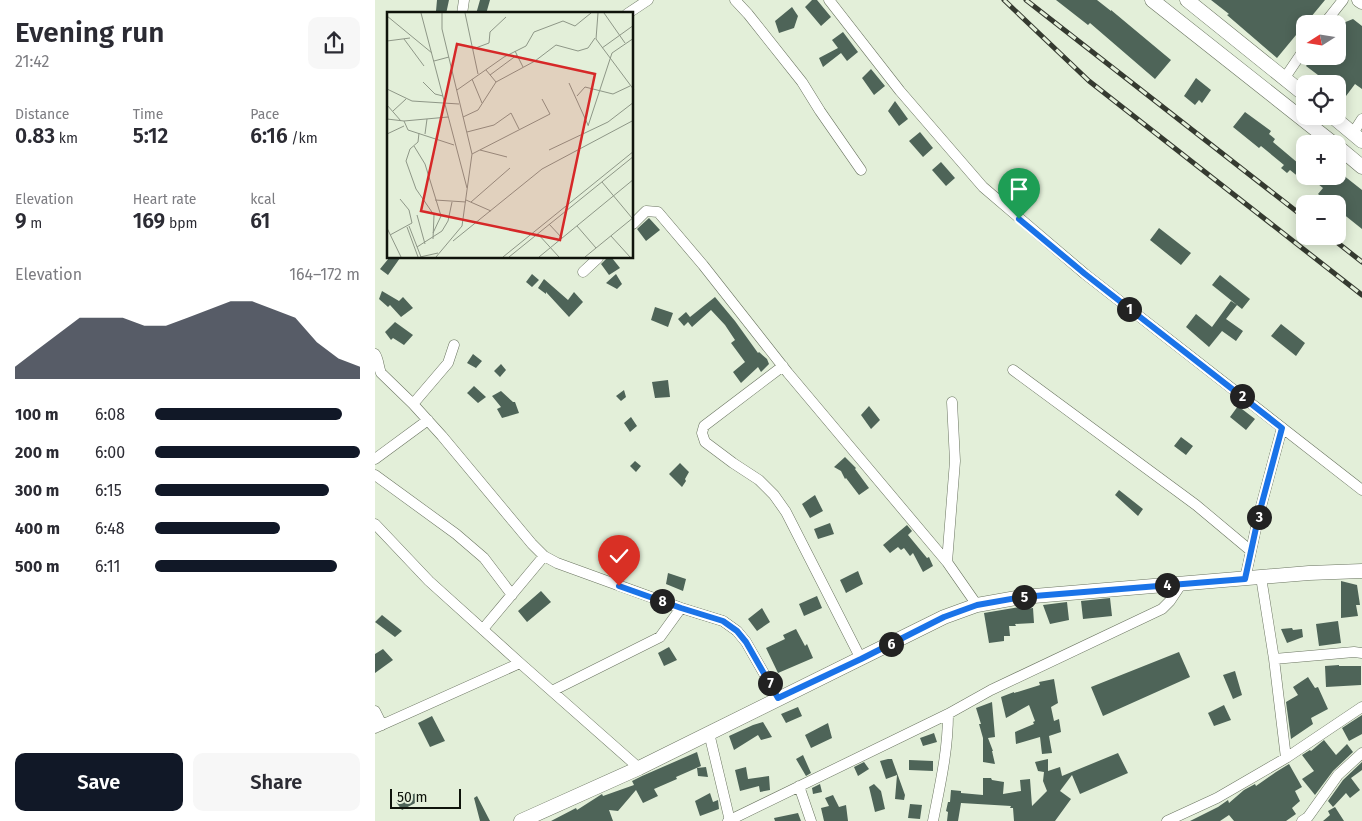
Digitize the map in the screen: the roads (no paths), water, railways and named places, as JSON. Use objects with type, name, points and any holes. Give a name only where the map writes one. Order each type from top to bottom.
[{"type":"main road","points":[[1152,0],[1323,135]]},
{"type":"main road","points":[[1187,0],[1296,87]]},
{"type":"main road","points":[[1195,34],[1208,17]]},
{"type":"main road","points":[[1343,125],[1357,137]]},
{"type":"main road","points":[[1346,154],[1362,167]]},
{"type":"main road","points":[[521,821],[639,768],[944,617],[977,605],[1022,597],[1182,583],[1362,571]]},
{"type":"street","points":[[630,12],[648,0]]},
{"type":"street","points":[[735,0],[802,82],[861,170]]},
{"type":"street","points":[[829,0],[900,92],[983,187],[1085,274],[1362,490]]},
{"type":"street","points":[[1331,15],[1343,0]]},
{"type":"street","points":[[1285,78],[1296,62]]},
{"type":"street","points":[[1357,137],[1362,119]]},
{"type":"street","points":[[634,223],[646,211],[658,212],[709,272],[783,366],[947,562],[977,605]]},
{"type":"street","points":[[583,272],[597,259]]},
{"type":"street","points":[[413,404],[448,363],[454,345]]},
{"type":"street","points":[[375,354],[381,372],[428,420],[543,556],[557,563],[681,608],[723,621],[737,631],[746,642],[778,698]]},
{"type":"street","points":[[783,366],[703,426],[702,433],[705,442],[759,480],[774,495],[786,512],[861,659]]},
{"type":"street","points":[[1013,370],[1196,505],[1251,551]]},
{"type":"street","points":[[947,562],[955,461],[952,402]]},
{"type":"street","points":[[375,459],[428,420]]},
{"type":"street","points":[[1245,579],[1282,428]]},
{"type":"street","points":[[375,475],[456,534],[484,558],[512,595]]},
{"type":"street","points":[[375,524],[429,581],[639,768]]},
{"type":"street","points":[[483,630],[543,556]]},
{"type":"street","points":[[1261,577],[1274,659],[1286,758]]},
{"type":"street","points":[[709,733],[729,821],[948,714],[991,690],[1162,609],[1182,583]]},
{"type":"street","points":[[552,691],[661,637],[681,608]]},
{"type":"street","points":[[1274,659],[1362,653]]},
{"type":"street","points":[[375,711],[379,727],[519,663]]},
{"type":"street","points":[[1167,821],[1217,798],[1286,758],[1362,707]]},
{"type":"street","points":[[933,821],[945,762],[948,714]]},
{"type":"street","points":[[1302,821],[1308,817],[1338,775],[1362,752]]},
{"type":"street","points":[[799,786],[811,821]]},
{"type":"railway","points":[[1004,0],[1089,81],[1362,295]]},
{"type":"railway","points":[[1026,0],[1296,211]]},
{"type":"railway","points":[[1340,245],[1362,262]]}]
